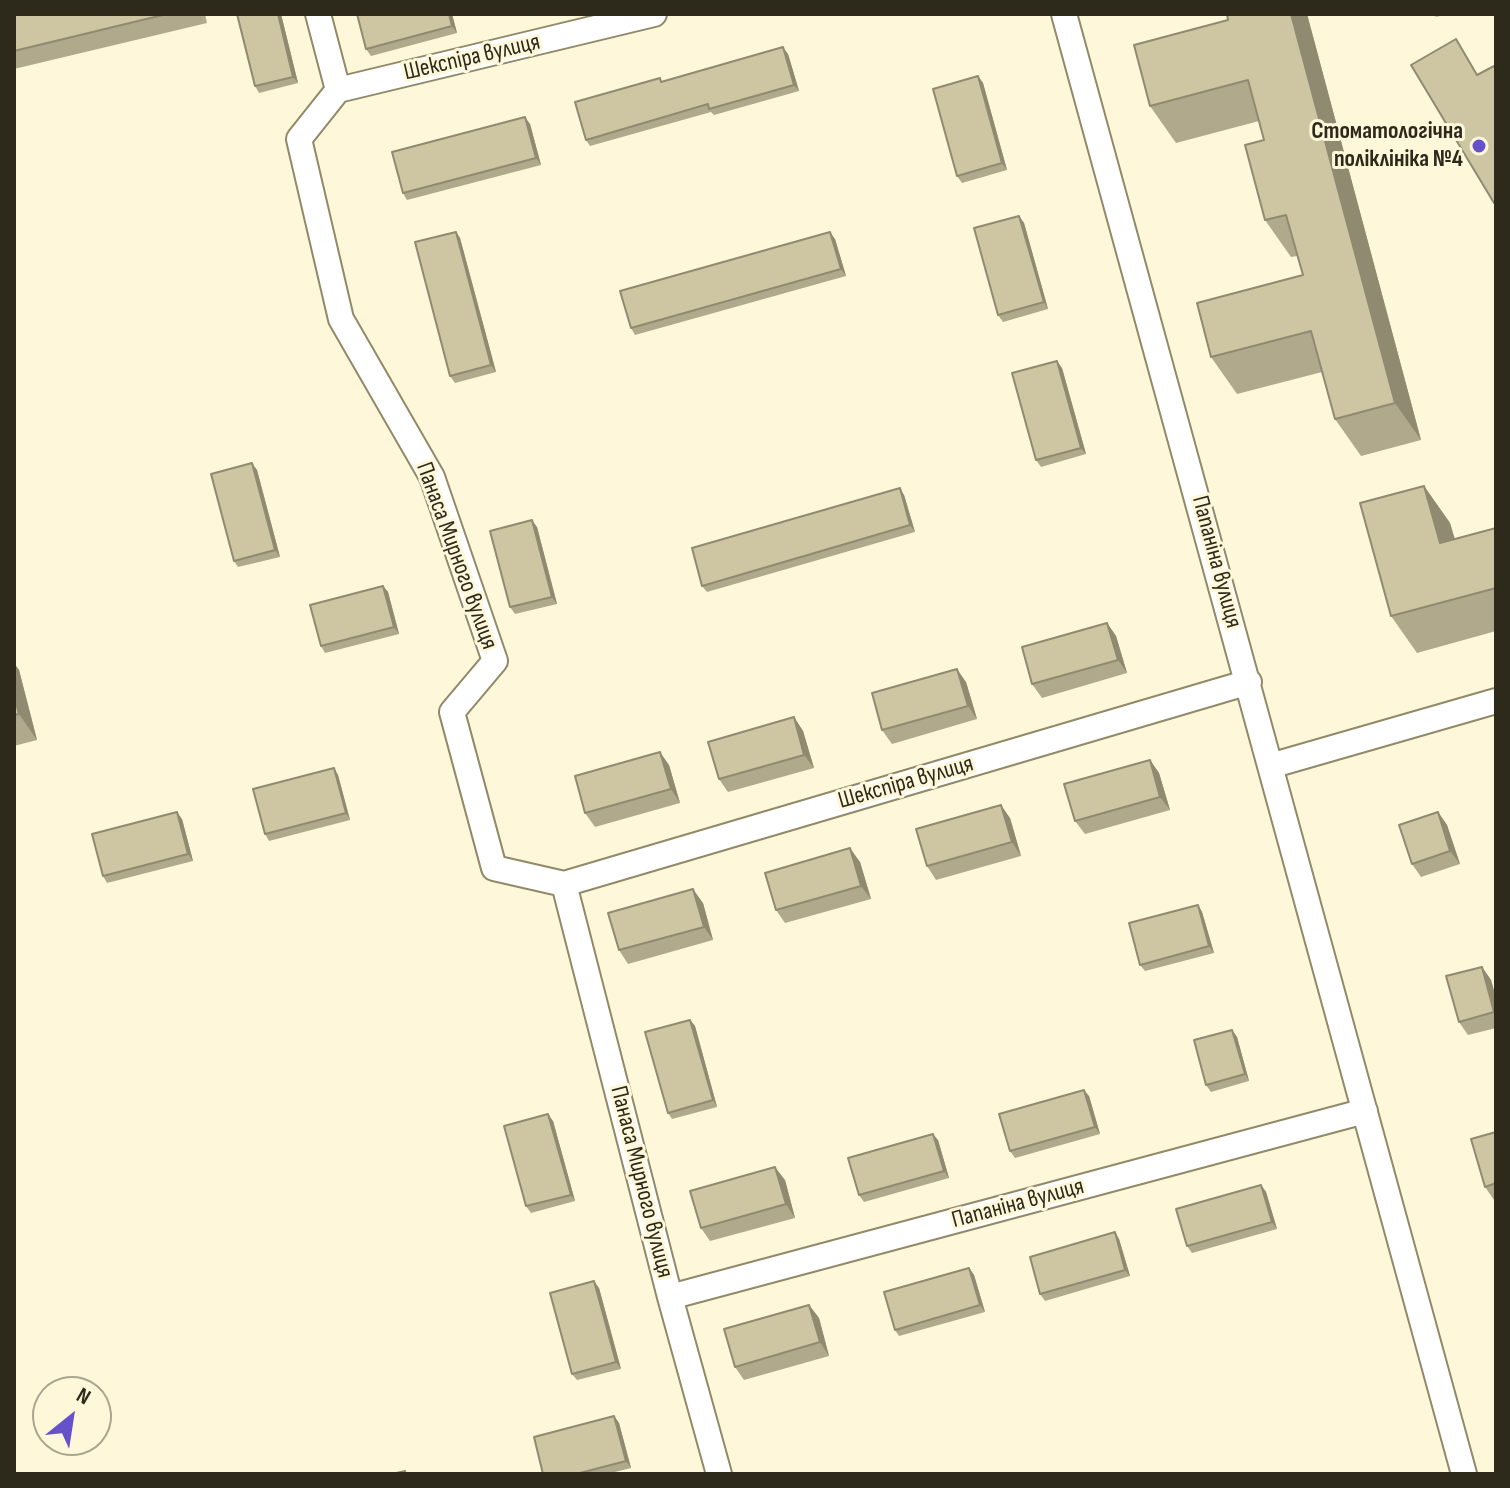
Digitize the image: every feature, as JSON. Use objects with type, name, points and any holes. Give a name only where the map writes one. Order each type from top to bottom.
[{"type":"street","points":[[318,14],[338,90]]},
{"type":"street","name":"Шекспіра вулиця","points":[[338,90],[654,14]]},
{"type":"street","name":"Папаніна вулиця","points":[[1064,14],[1464,1474]]},
{"type":"street","name":"Панаса Мирного вулиця","points":[[338,90],[299,139],[341,319],[432,477],[495,661],[452,712],[494,868],[564,884],[670,1297],[719,1474]]},
{"type":"street","name":"Шекспіра вулиця","points":[[564,884],[1249,682]]},
{"type":"street","points":[[1270,766],[1496,701]]},
{"type":"street","name":"Папаніна вулиця","points":[[670,1297],[1365,1111]]},
{"type":"building","points":[[14,14],[167,14],[14,51]]},
{"type":"building","points":[[237,14],[278,14],[293,77],[255,86]]},
{"type":"building","points":[[357,14],[449,14],[452,26],[366,49]]},
{"type":"building","points":[[1227,14],[1291,14],[1395,403],[1335,419],[1311,331],[1211,357],[1197,303],[1303,275],[1286,215],[1265,220],[1245,145],[1264,140],[1248,80],[1150,106],[1134,45],[1228,20]]},
{"type":"building","name":"Стоматологічна поліклініка №4","points":[[1456,39],[1477,75],[1496,65],[1494,203],[1411,65]]},
{"type":"building","points":[[783,47],[794,85],[709,109],[708,104],[586,140],[575,102],[660,78],[661,82]]},
{"type":"building","points":[[978,76],[1002,163],[957,176],[933,89]]},
{"type":"building","points":[[525,117],[536,158],[403,193],[392,152]]},
{"type":"building","points":[[1019,216],[1044,302],[998,315],[974,228]]},
{"type":"building","points":[[456,232],[491,365],[450,376],[415,242]]},
{"type":"building","points":[[830,232],[841,269],[631,328],[620,291]]},
{"type":"building","points":[[1057,361],[1081,448],[1036,460],[1012,373]]},
{"type":"building","points":[[252,463],[275,550],[234,561],[211,474]]},
{"type":"building","points":[[1424,486],[1440,543],[1496,528],[1496,588],[1391,616],[1360,503]]},
{"type":"building","points":[[900,488],[910,525],[702,586],[692,548]]},
{"type":"building","points":[[532,520],[552,597],[510,607],[490,531]]},
{"type":"building","points":[[383,586],[394,627],[321,646],[310,605]]},
{"type":"building","points":[[1107,623],[1118,660],[1032,684],[1022,647]]},
{"type":"building","points":[[957,669],[968,706],[882,730],[872,693]]},
{"type":"building","points":[[14,695],[19,714],[14,715]]},
{"type":"building","points":[[794,717],[804,755],[719,779],[708,742]]},
{"type":"building","points":[[660,752],[671,789],[585,813],[575,776]]},
{"type":"building","points":[[1150,760],[1160,797],[1075,821],[1064,784]]},
{"type":"building","points":[[334,768],[346,813],[265,834],[253,789]]},
{"type":"building","points":[[1001,805],[1012,842],[927,866],[916,829]]},
{"type":"building","points":[[177,812],[188,854],[103,876],[92,834]]},
{"type":"building","points":[[1438,812],[1450,851],[1412,864],[1399,825]]},
{"type":"building","points":[[850,848],[861,886],[776,910],[765,873]]},
{"type":"building","points":[[693,889],[704,927],[619,950],[608,913]]},
{"type":"building","points":[[1198,905],[1209,946],[1140,965],[1129,923]]},
{"type":"building","points":[[1482,967],[1494,1012],[1459,1022],[1446,976]]},
{"type":"building","points":[[690,1020],[713,1100],[668,1113],[645,1032]]},
{"type":"building","points":[[1232,1030],[1245,1074],[1206,1085],[1194,1040]]},
{"type":"building","points":[[1084,1090],[1095,1127],[1010,1151],[999,1114]]},
{"type":"building","points":[[548,1114],[571,1195],[526,1206],[504,1126]]},
{"type":"building","points":[[1496,1132],[1496,1183],[1485,1187],[1471,1139]]},
{"type":"building","points":[[933,1134],[944,1171],[859,1195],[848,1158]]},
{"type":"building","points":[[775,1167],[786,1204],[701,1228],[690,1191]]},
{"type":"building","points":[[1261,1185],[1272,1222],[1187,1246],[1176,1209]]},
{"type":"building","points":[[1115,1232],[1125,1270],[1040,1294],[1030,1257]]},
{"type":"building","points":[[969,1268],[980,1305],[895,1330],[884,1292]]},
{"type":"building","points":[[594,1281],[616,1362],[572,1374],[550,1293]]},
{"type":"building","points":[[809,1305],[820,1342],[735,1367],[724,1329]]},
{"type":"building","points":[[614,1416],[626,1461],[576,1474],[543,1474],[534,1437]]},
{"type":"place","name":"Стоматологічна поліклініка №4","points":[[1479,146]]}]
